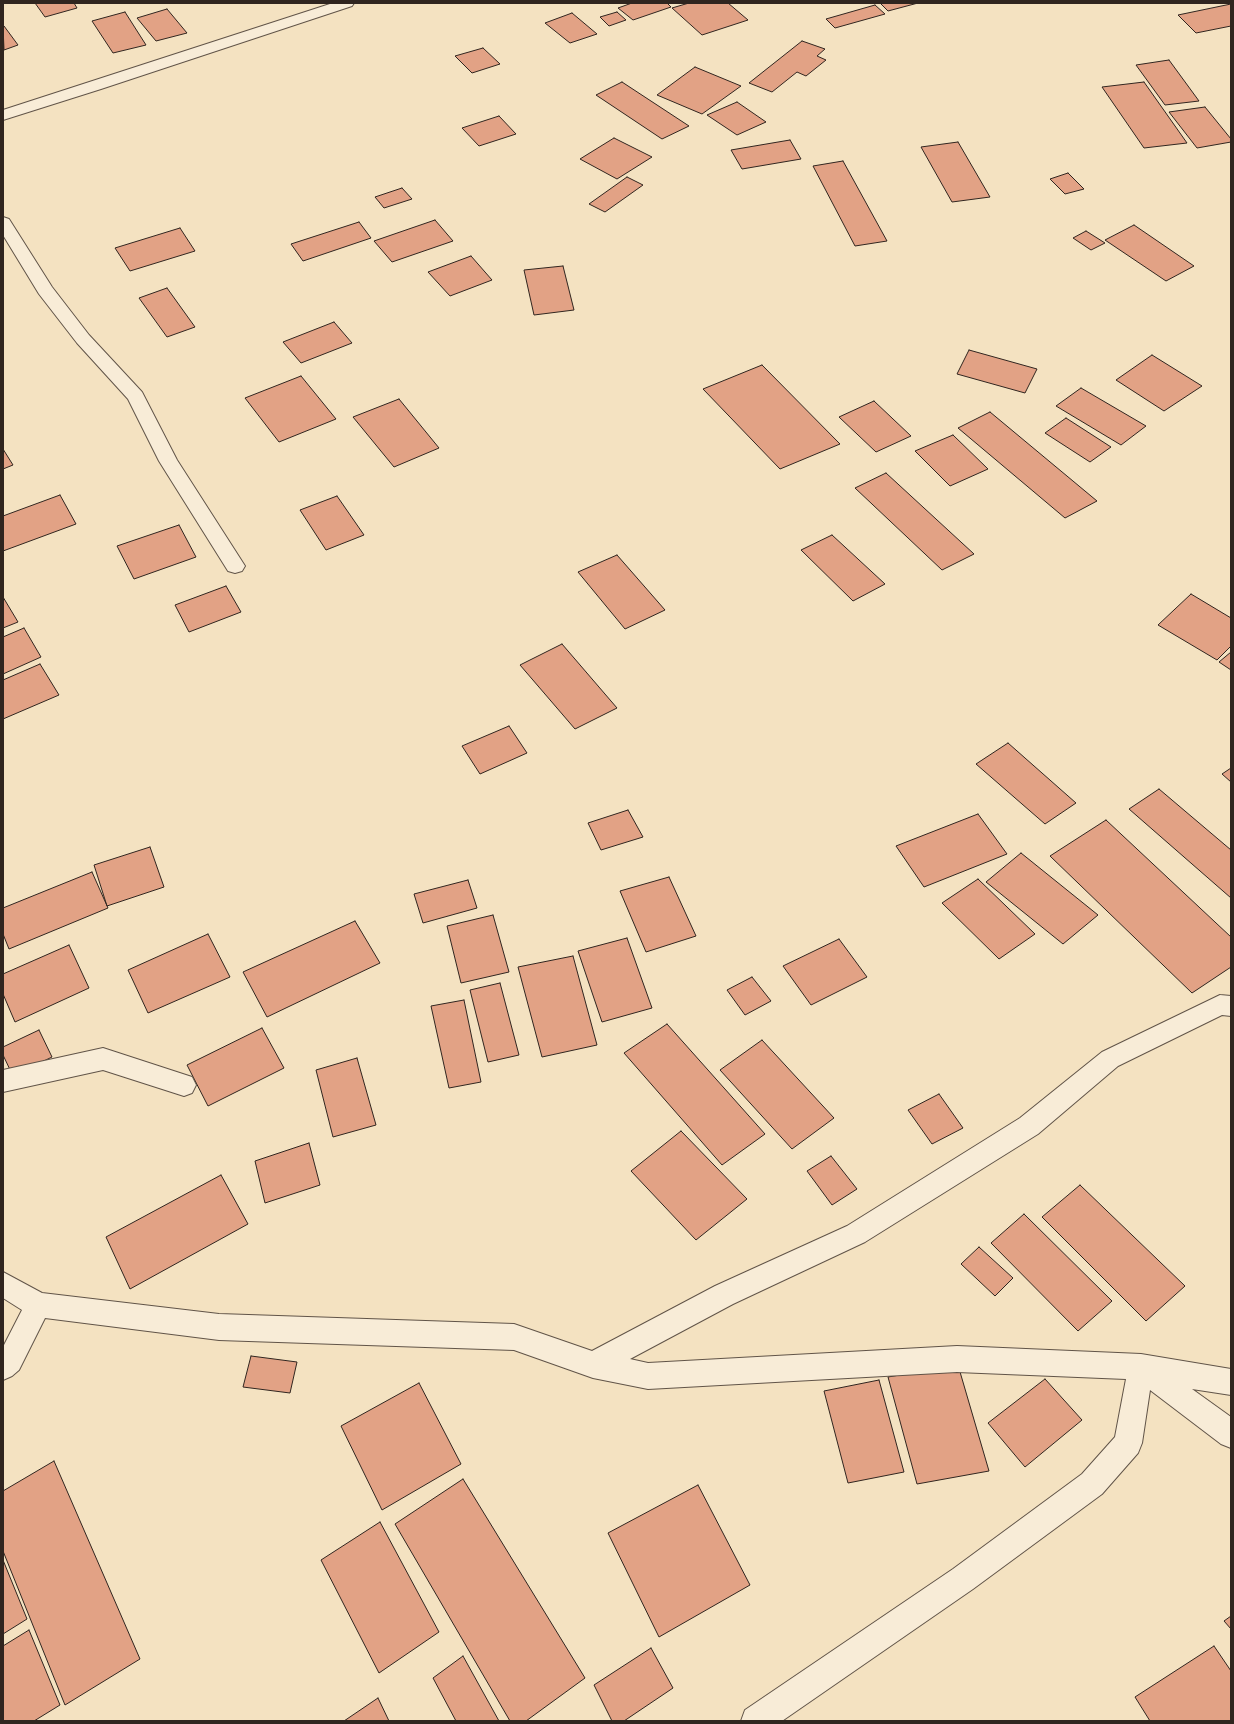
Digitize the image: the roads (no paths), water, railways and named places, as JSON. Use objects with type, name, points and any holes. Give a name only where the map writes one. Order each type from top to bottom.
[{"type":"street","points":[[3,115],[96,86],[347,3]]},
{"type":"street","points":[[3,222],[45,290],[83,339],[136,396],[168,461],[234,566]]},
{"type":"street","points":[[593,1364],[724,1295],[856,1234],[1029,1126],[1110,1059],[1220,1005],[1231,1006]]},
{"type":"street","points":[[3,1081],[103,1059],[184,1085]]},
{"type":"street","points":[[3,1284],[38,1305],[219,1327],[514,1337],[593,1364],[648,1376],[957,1358],[1141,1368],[1231,1382]]},
{"type":"street","points":[[3,1367],[10,1361],[38,1305]]},
{"type":"street","points":[[1141,1368],[1231,1434]]},
{"type":"street","points":[[756,1721],[963,1579],[1092,1484],[1128,1443],[1141,1368]]}]
